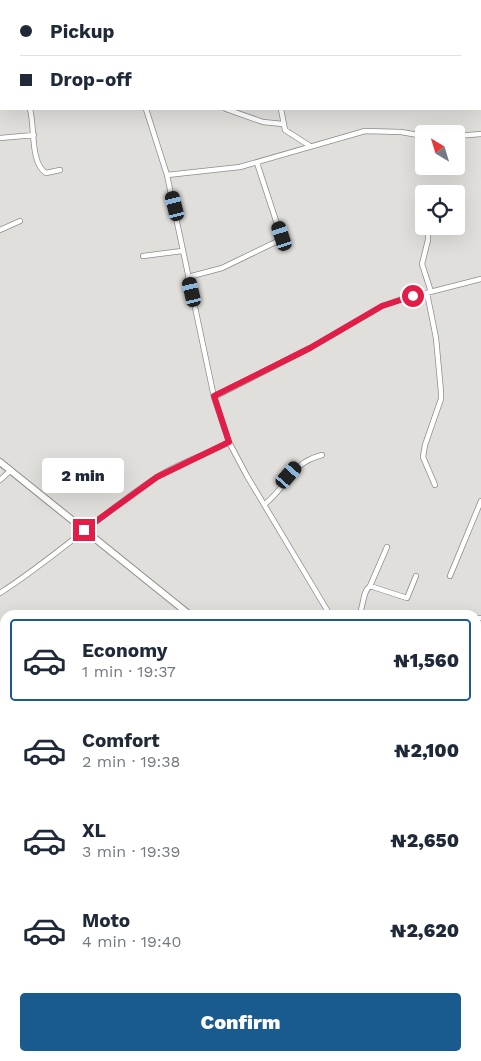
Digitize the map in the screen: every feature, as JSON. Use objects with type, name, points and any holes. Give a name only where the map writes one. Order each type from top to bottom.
[{"type":"main road","points":[[0,462],[184,610]]},
{"type":"street","points":[[30,110],[35,152],[41,170],[46,174],[60,170]]},
{"type":"street","points":[[146,110],[168,175],[179,222],[182,251],[214,396],[229,442],[327,610]]},
{"type":"street","points":[[229,110],[263,122],[283,124]]},
{"type":"street","points":[[281,110],[285,130],[310,146]]},
{"type":"street","points":[[168,175],[240,167],[365,131],[415,134]]},
{"type":"street","points":[[465,135],[481,134]]},
{"type":"street","points":[[0,138],[34,136]]},
{"type":"street","points":[[188,278],[222,268],[282,239],[257,163]]},
{"type":"street","points":[[0,230],[20,221]]},
{"type":"street","points":[[428,235],[422,264],[429,292],[436,338],[441,399],[425,445],[424,457],[435,485]]},
{"type":"street","points":[[143,256],[182,251]]},
{"type":"street","points":[[214,396],[310,348],[382,306],[481,279]]},
{"type":"street","points":[[0,593],[26,577],[84,530],[157,477],[229,442]]},
{"type":"street","points":[[265,504],[273,498],[302,462],[322,455]]},
{"type":"street","points":[[0,480],[11,470]]},
{"type":"street","points":[[450,576],[481,501]]},
{"type":"street","points":[[361,610],[364,593],[370,586],[387,547]]},
{"type":"street","points":[[370,586],[407,598],[416,576]]},
{"type":"route","points":[[84,530],[157,477],[214,451],[229,442],[214,396],[310,348],[382,306],[413,296]]}]
